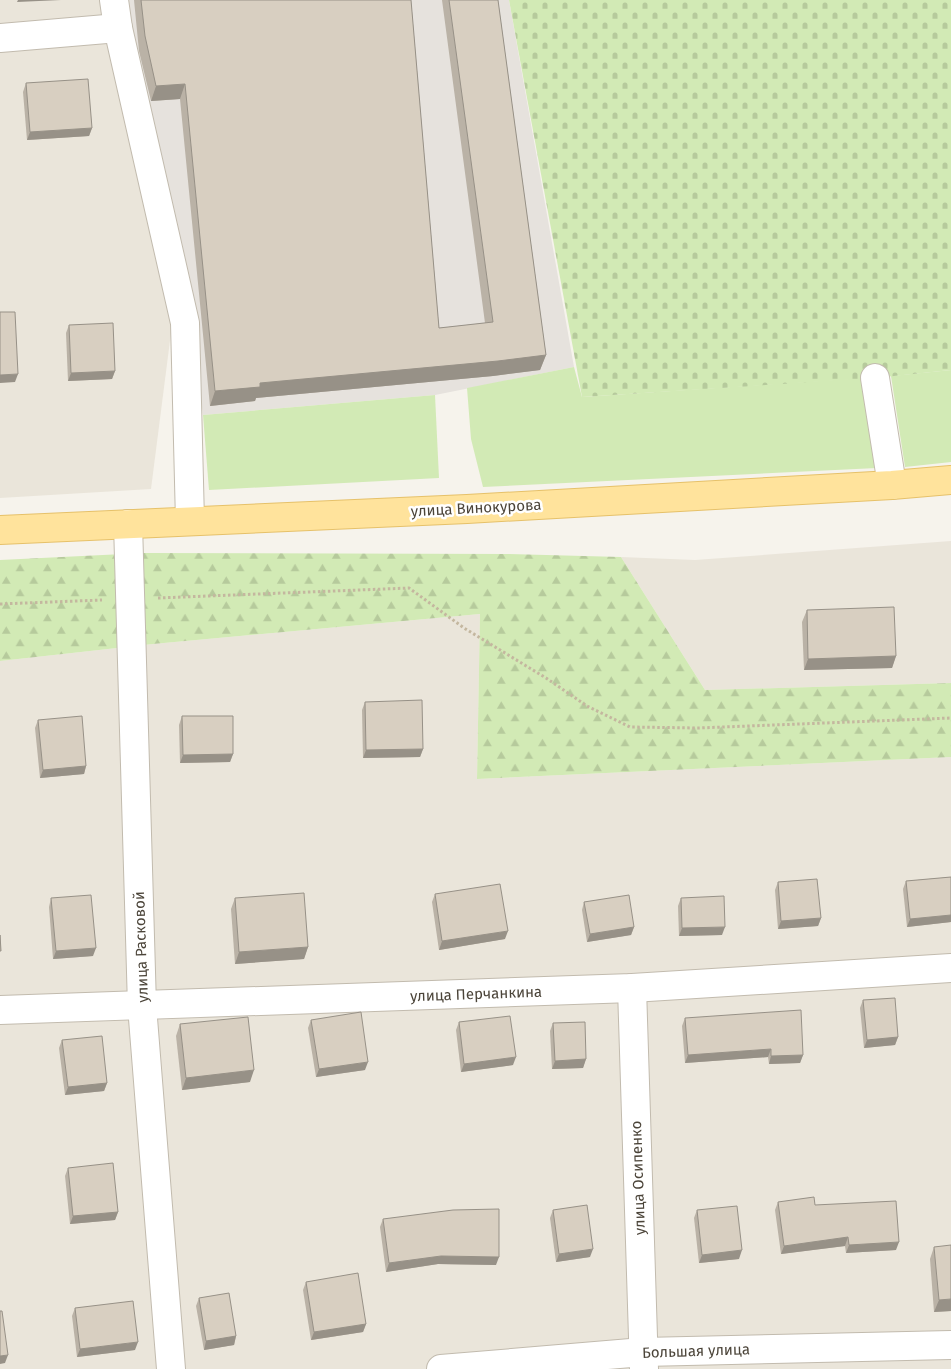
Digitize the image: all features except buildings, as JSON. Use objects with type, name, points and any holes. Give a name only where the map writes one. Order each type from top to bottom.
[{"type":"main road","name":"улица Винокурова","points":[[0,530],[467,509],[951,480]]},
{"type":"street","points":[[114,0],[118,28],[185,323],[190,521]]},
{"type":"street","points":[[0,38],[118,28]]},
{"type":"street","points":[[876,378],[892,485]]},
{"type":"street","name":"улица Расковой","points":[[128,524],[142,1006],[172,1369]]},
{"type":"street","name":"улица Перчанкина","points":[[0,1010],[632,988],[951,968]]},
{"type":"street","name":"улица Осипенко","points":[[632,988],[643,1361]]},
{"type":"street","name":"Большая улица","points":[[441,1369],[643,1361],[951,1345]]},
{"type":"path","points":[[0,604],[409,588],[464,628],[546,678],[587,706],[630,727],[698,728],[951,718]]},
{"type":"shaded area","points":[[0,0],[104,0],[108,20],[0,29]]},
{"type":"shaded area","points":[[122,0],[509,0],[574,367],[435,395],[203,415],[192,334]]},
{"type":"shaded area","points":[[110,39],[172,325],[151,489],[0,498],[0,49]]},
{"type":"shaded area","points":[[951,541],[951,683],[705,690],[621,557],[695,560]]},
{"type":"shaded area","points":[[480,614],[477,779],[951,757],[951,1369],[0,1369],[0,661],[153,644]]},
{"type":"green space","points":[[509,0],[951,0],[951,370],[875,378],[582,397]]},
{"type":"green space","points":[[574,367],[582,397],[864,378],[877,468],[483,487],[471,439],[467,388]]},
{"type":"green space","points":[[951,370],[951,462],[905,467],[891,376]]},
{"type":"green space","points":[[435,395],[439,478],[209,490],[203,415]]},
{"type":"green space","points":[[144,553],[509,554],[621,557],[705,690],[951,683],[951,757],[477,779],[480,614],[153,644],[0,661],[0,560]]}]
